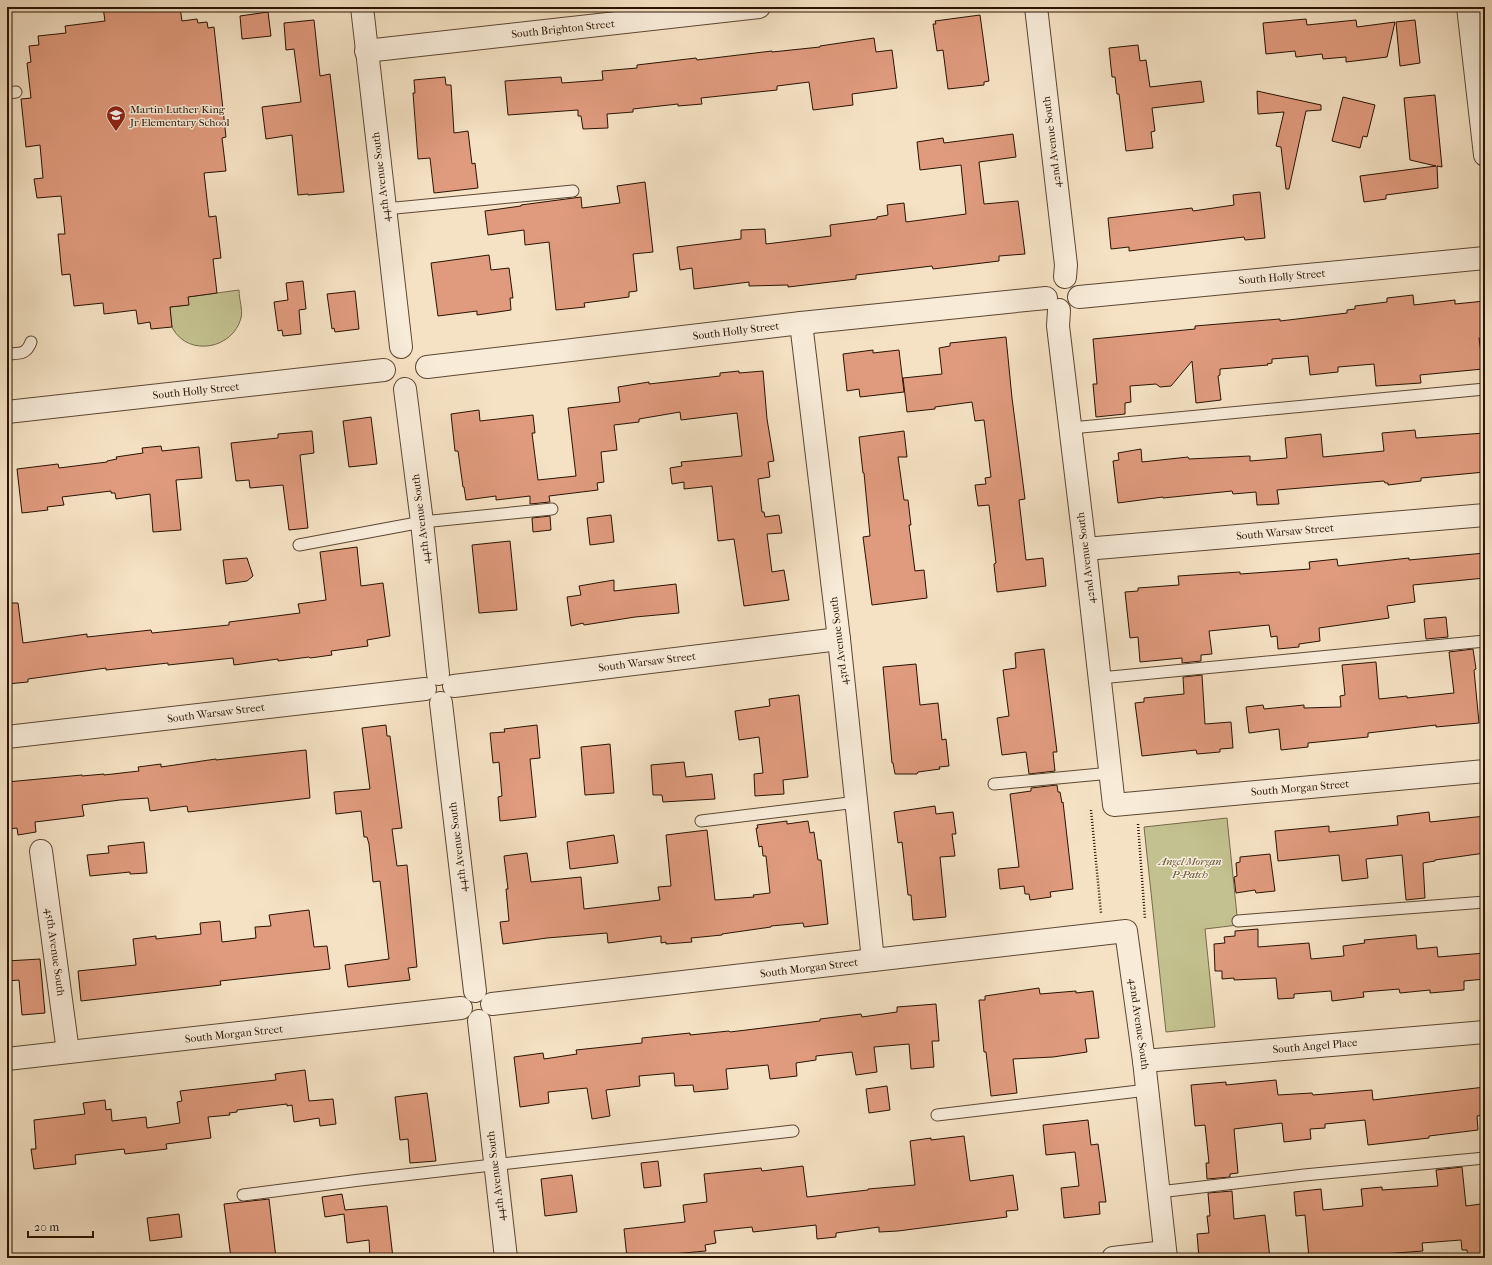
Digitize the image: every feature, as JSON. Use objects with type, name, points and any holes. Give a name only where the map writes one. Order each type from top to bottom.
[{"type":"street","name":"44th Avenue South","points":[[362,7],[401,347]]},
{"type":"street","name":"South Brighton Street","points":[[366,50],[759,7]]},
{"type":"street","name":"42nd Avenue South","points":[[1036,7],[1066,265],[1065,277]]},
{"type":"street","points":[[1468,7],[1485,155]]},
{"type":"street","name":"South Holly Street","points":[[1079,297],[1485,258]]},
{"type":"street","points":[[1065,277],[1073,281],[1077,286],[1079,297],[1076,304],[1071,309],[1064,311],[1053,304],[1046,289],[1049,283],[1054,279],[1065,277]]},
{"type":"street","name":"42nd Avenue South","points":[[1053,304],[1058,326],[1071,428],[1114,805]]},
{"type":"street","name":"South Holly Street","points":[[427,367],[801,323],[1053,304]]},
{"type":"street","name":"43rd Avenue South","points":[[801,323],[839,639],[873,960]]},
{"type":"street","points":[[401,347],[414,348],[420,352],[424,357],[427,367],[425,377],[421,382],[415,387],[405,389],[394,386],[388,381],[384,370],[385,360],[389,354],[401,347]]},
{"type":"street","name":"South Holly Street","points":[[7,412],[384,370]]},
{"type":"street","name":"44th Avenue South","points":[[405,389],[422,522],[475,991]]},
{"type":"street","name":"South Warsaw Street","points":[[1085,549],[1485,515]]},
{"type":"street","name":"South Warsaw Street","points":[[7,737],[440,688],[839,639]]},
{"type":"street","name":"South Morgan Street","points":[[1114,805],[1485,771]]},
{"type":"street","name":"45th Avenue South","points":[[41,851],[68,1052]]},
{"type":"street","name":"42nd Avenue South","points":[[1126,931],[1144,1061],[1166,1255]]},
{"type":"street","name":"South Morgan Street","points":[[486,1013],[873,960],[1126,931]]},
{"type":"street","points":[[475,991],[487,994],[490,998],[486,1013],[474,1022],[465,1016],[461,1008],[464,996],[475,991]]},
{"type":"street","name":"South Morgan Street","points":[[7,1059],[461,1008]]},
{"type":"street","name":"44th Avenue South","points":[[486,1013],[495,1165],[506,1258]]},
{"type":"street","name":"South Angel Place","points":[[1144,1061],[1485,1032]]},
{"type":"street","points":[[1113,1258],[1166,1255]]},
{"type":"lane","points":[[385,209],[573,191]]},
{"type":"lane","points":[[7,354],[25,352],[31,342]]},
{"type":"lane","points":[[1071,428],[1485,389]]},
{"type":"lane","points":[[299,545],[422,522],[552,509]]},
{"type":"lane","points":[[1100,678],[1485,641]]},
{"type":"lane","points":[[994,784],[1111,773]]},
{"type":"lane","points":[[701,821],[857,802]]},
{"type":"lane","points":[[1238,921],[1485,902]]},
{"type":"lane","points":[[937,1114],[1147,1090]]},
{"type":"lane","points":[[243,1195],[360,1180],[793,1132]]},
{"type":"lane","points":[[1159,1192],[1304,1175],[1485,1158]]},
{"type":"path","points":[[1088,775],[1102,933]]},
{"type":"path","points":[[1126,931],[1146,924],[1136,804]]},
{"type":"green space","points":[[239,290],[242,312],[241,318],[236,329],[229,337],[210,346],[199,346],[180,338],[173,329],[170,307],[188,305],[188,297]]},
{"type":"green space","name":"Angel Morgan P-Patch","points":[[1227,818],[1238,925],[1205,929],[1215,1027],[1166,1032],[1144,827]]},
{"type":"building","name":"Martin Luther King Jr Elementary School","points":[[103,7],[180,7],[182,21],[197,19],[198,23],[207,22],[208,28],[214,27],[226,137],[222,138],[226,171],[204,173],[209,217],[216,216],[221,258],[213,259],[217,293],[188,297],[189,305],[170,307],[172,327],[151,329],[150,322],[138,324],[136,310],[104,314],[103,303],[74,306],[70,274],[62,275],[58,234],[65,234],[61,196],[37,198],[34,179],[43,178],[40,145],[26,147],[21,99],[31,98],[27,63],[31,62],[29,46],[39,45],[38,36],[66,33],[65,26],[105,21]]},
{"type":"building","points":[[268,12],[271,36],[242,39],[240,16]]},
{"type":"building","points":[[980,15],[989,81],[984,82],[984,85],[948,89],[943,50],[937,51],[933,24],[936,24],[935,21]]},
{"type":"building","points":[[1306,19],[1307,25],[1356,20],[1357,27],[1395,22],[1387,57],[1346,62],[1346,57],[1323,59],[1322,54],[1296,57],[1295,51],[1266,54],[1263,23]]},
{"type":"building","points":[[314,20],[320,76],[330,74],[344,192],[298,195],[292,135],[266,139],[262,107],[301,102],[294,49],[286,50],[284,23]]},
{"type":"building","points":[[1415,20],[1420,63],[1400,66],[1396,22]]},
{"type":"building","points":[[874,38],[876,52],[892,50],[897,88],[852,94],[853,105],[813,110],[809,82],[777,86],[777,90],[701,98],[702,104],[678,106],[678,104],[633,109],[633,112],[607,114],[608,128],[583,129],[581,116],[578,116],[578,110],[508,115],[505,81],[561,77],[562,83],[603,80],[602,71],[637,68],[637,65],[820,47]]},
{"type":"building","points":[[1138,45],[1140,61],[1146,60],[1150,87],[1201,81],[1204,102],[1152,108],[1155,131],[1151,132],[1153,148],[1126,151],[1119,94],[1117,94],[1115,77],[1112,77],[1109,48]]},
{"type":"building","points":[[445,77],[446,85],[451,85],[454,133],[468,131],[472,164],[475,163],[478,188],[434,193],[430,158],[418,159],[413,93],[415,93],[414,80]]},
{"type":"building","points":[[1257,91],[1321,105],[1321,110],[1306,111],[1289,189],[1286,189],[1281,147],[1276,146],[1284,112],[1258,114]]},
{"type":"building","points":[[1435,95],[1442,167],[1437,166],[1438,188],[1386,195],[1386,199],[1364,202],[1360,176],[1436,166],[1410,160],[1404,98]]},
{"type":"building","points":[[1343,97],[1375,105],[1367,137],[1363,136],[1360,148],[1332,141]]},
{"type":"building","points":[[1013,134],[1016,157],[979,162],[984,204],[1018,201],[1025,254],[999,256],[999,261],[933,269],[932,266],[856,275],[856,279],[788,287],[788,285],[749,286],[749,282],[694,289],[692,268],[680,270],[677,247],[741,239],[741,230],[765,229],[766,244],[831,236],[830,225],[877,219],[877,217],[888,215],[887,205],[904,203],[906,222],[966,214],[961,165],[920,170],[917,142],[943,138],[944,143]]},
{"type":"building","points":[[645,182],[653,252],[633,254],[637,291],[629,292],[629,297],[584,303],[585,307],[556,310],[549,242],[525,245],[524,230],[488,235],[485,211],[581,197],[582,208],[620,203],[617,186]]},
{"type":"building","points":[[1260,192],[1265,238],[1245,240],[1244,237],[1129,251],[1129,247],[1111,249],[1108,218],[1192,208],[1193,211],[1234,205],[1233,195]]},
{"type":"building","points":[[489,255],[491,270],[509,268],[513,298],[510,298],[511,310],[477,315],[477,311],[438,316],[431,263]]},
{"type":"building","points":[[303,281],[306,309],[299,310],[301,334],[283,336],[282,330],[278,331],[274,302],[288,300],[286,283]]},
{"type":"building","points":[[355,291],[359,329],[335,332],[334,328],[332,329],[327,294]]},
{"type":"building","points":[[1413,295],[1414,305],[1455,300],[1455,304],[1485,301],[1485,338],[1479,338],[1483,369],[1420,375],[1421,383],[1376,386],[1374,364],[1338,367],[1338,372],[1310,375],[1308,356],[1272,359],[1272,363],[1267,364],[1268,365],[1220,369],[1220,375],[1218,376],[1221,400],[1196,403],[1192,361],[1171,386],[1160,387],[1156,384],[1130,386],[1131,402],[1125,403],[1125,414],[1096,417],[1093,384],[1097,384],[1093,339],[1195,329],[1195,326],[1280,319],[1280,321],[1347,313],[1347,310],[1355,309],[1355,306],[1387,302],[1387,298]]},
{"type":"building","points":[[1006,337],[1025,499],[1019,500],[1026,560],[1043,558],[1046,586],[997,592],[994,565],[996,563],[989,505],[978,506],[975,485],[986,484],[985,478],[991,477],[984,420],[975,421],[972,402],[935,407],[935,409],[907,412],[903,378],[942,374],[939,348],[950,346],[950,343]]},
{"type":"building","points":[[873,350],[873,353],[899,350],[904,392],[860,397],[859,389],[847,391],[843,354]]},
{"type":"building","points":[[739,371],[739,373],[763,371],[767,419],[774,461],[768,462],[770,477],[758,479],[762,512],[764,512],[765,517],[779,515],[782,533],[767,534],[772,572],[784,570],[789,600],[744,606],[734,539],[718,541],[712,486],[684,489],[684,482],[672,484],[670,468],[682,466],[681,462],[742,456],[737,413],[681,420],[680,412],[639,419],[639,422],[614,425],[617,450],[601,452],[604,482],[597,483],[598,490],[549,496],[550,502],[530,504],[530,496],[496,500],[496,496],[466,500],[458,451],[455,451],[451,414],[479,410],[480,421],[533,415],[535,433],[532,433],[538,480],[576,476],[568,408],[620,402],[618,387],[649,382],[649,384],[720,376],[720,373]]},
{"type":"building","points":[[371,417],[377,464],[349,467],[343,421]]},
{"type":"building","points":[[1415,430],[1416,438],[1485,433],[1485,472],[1421,478],[1421,481],[1388,485],[1388,483],[1385,483],[1384,481],[1277,490],[1279,504],[1257,505],[1256,492],[1233,494],[1232,491],[1163,497],[1118,503],[1113,461],[1119,460],[1118,453],[1141,449],[1142,462],[1188,457],[1189,459],[1250,456],[1250,461],[1287,458],[1285,438],[1321,434],[1323,457],[1384,451],[1382,433]]},
{"type":"building","points":[[312,431],[314,453],[300,455],[308,528],[289,530],[283,485],[250,488],[249,480],[236,481],[231,443],[278,438],[278,434]]},
{"type":"building","points":[[904,431],[907,457],[898,457],[904,500],[908,500],[911,525],[909,525],[915,571],[924,570],[927,598],[872,605],[863,537],[870,536],[859,437]]},
{"type":"building","points":[[161,446],[162,451],[199,447],[202,478],[176,480],[181,530],[153,532],[150,494],[116,499],[115,493],[111,493],[111,491],[62,497],[64,505],[47,507],[48,510],[22,513],[17,469],[58,464],[59,468],[107,462],[117,459],[116,457],[143,453],[142,448]]},
{"type":"building","points":[[611,515],[614,542],[590,545],[587,518]]},
{"type":"building","points":[[550,516],[551,530],[533,532],[532,518]]},
{"type":"building","points":[[510,541],[517,610],[479,613],[472,545]]},
{"type":"building","points":[[357,547],[361,586],[383,583],[390,636],[367,640],[368,646],[331,651],[332,655],[310,658],[278,661],[278,659],[234,665],[233,658],[106,670],[106,668],[28,679],[28,682],[7,684],[7,603],[18,603],[23,643],[87,634],[87,637],[151,630],[152,633],[229,625],[229,622],[300,613],[298,604],[326,600],[320,552]]},
{"type":"building","points":[[1485,553],[1485,578],[1413,585],[1415,602],[1387,606],[1389,618],[1319,628],[1320,641],[1299,644],[1299,647],[1278,649],[1277,636],[1271,637],[1269,625],[1209,631],[1212,654],[1201,655],[1201,661],[1182,663],[1182,658],[1140,662],[1138,637],[1130,638],[1125,592],[1138,591],[1138,588],[1179,585],[1178,576],[1240,572],[1240,574],[1310,569],[1309,562],[1337,559],[1338,566],[1409,558],[1409,560]]},
{"type":"building","points":[[247,558],[253,576],[247,581],[226,584],[223,560]]},
{"type":"building","points":[[614,580],[614,591],[676,584],[679,613],[635,617],[584,625],[583,623],[571,626],[567,597],[581,595],[579,586]]},
{"type":"building","points":[[1446,617],[1448,637],[1426,639],[1424,619]]},
{"type":"building","points":[[1044,649],[1057,752],[1053,752],[1055,771],[1029,774],[1026,752],[1002,755],[997,718],[1009,716],[1003,670],[1016,668],[1015,653]]},
{"type":"building","points":[[1473,649],[1476,669],[1474,670],[1479,723],[1436,727],[1436,725],[1368,733],[1368,737],[1308,743],[1308,747],[1281,750],[1279,729],[1249,733],[1246,707],[1263,705],[1264,709],[1304,705],[1304,708],[1341,707],[1340,696],[1345,695],[1342,665],[1376,662],[1379,699],[1407,696],[1407,698],[1454,693],[1449,652]]},
{"type":"building","points":[[916,664],[920,705],[938,703],[942,740],[946,739],[949,766],[939,767],[940,769],[918,772],[917,774],[895,774],[892,763],[883,667]]},
{"type":"building","points":[[1202,675],[1205,724],[1231,722],[1233,748],[1220,749],[1220,752],[1197,754],[1196,750],[1142,756],[1135,703],[1144,702],[1144,698],[1184,694],[1183,677]]},
{"type":"building","points":[[799,695],[808,777],[783,780],[784,794],[755,796],[754,774],[763,773],[759,737],[739,740],[735,711],[770,706],[769,699]]},
{"type":"building","points":[[386,725],[387,736],[390,736],[402,828],[392,829],[397,866],[407,865],[417,967],[408,968],[410,980],[348,987],[345,965],[389,959],[380,881],[373,882],[369,844],[367,837],[364,837],[361,811],[336,814],[334,792],[370,789],[362,728]]},
{"type":"building","points":[[537,725],[540,758],[530,759],[536,817],[500,821],[498,797],[502,796],[499,762],[493,763],[490,733],[505,732],[504,729]]},
{"type":"building","points":[[610,744],[614,793],[585,795],[581,747]]},
{"type":"building","points":[[306,750],[310,798],[188,812],[187,806],[150,811],[148,798],[120,800],[82,805],[84,816],[35,822],[36,832],[18,835],[17,828],[7,829],[7,782],[82,775],[104,775],[139,771],[138,767],[161,764],[161,767],[216,759]]},
{"type":"building","points":[[684,762],[686,777],[712,774],[715,799],[663,802],[662,795],[653,795],[651,765]]},
{"type":"building","points":[[1057,785],[1062,803],[1063,802],[1073,889],[1050,892],[1051,897],[1030,900],[1029,894],[1025,894],[1024,886],[1000,889],[998,869],[1019,867],[1010,794],[1031,791],[1031,788]]},
{"type":"building","points":[[935,806],[936,814],[953,812],[956,834],[952,834],[955,856],[940,857],[946,917],[913,920],[911,895],[908,895],[902,842],[898,843],[894,812]]},
{"type":"building","points":[[1429,812],[1430,822],[1485,816],[1485,853],[1423,863],[1425,898],[1406,900],[1402,855],[1366,859],[1368,878],[1342,881],[1339,855],[1278,861],[1275,831],[1329,826],[1329,832],[1398,825],[1397,816]]},
{"type":"building","points":[[787,821],[787,824],[808,821],[810,833],[814,832],[818,860],[821,860],[828,924],[804,927],[803,923],[771,926],[722,935],[691,938],[692,942],[666,944],[666,942],[661,943],[661,936],[608,943],[607,933],[547,938],[503,944],[500,922],[509,921],[506,889],[508,889],[504,856],[527,853],[531,882],[581,877],[584,909],[660,900],[658,887],[671,886],[666,835],[707,830],[715,900],[754,897],[753,895],[770,893],[766,856],[763,856],[762,846],[759,847],[756,828],[758,828],[757,825]]},
{"type":"building","points":[[614,835],[618,863],[570,869],[567,842]]},
{"type":"building","points":[[144,842],[147,873],[130,874],[130,872],[90,876],[87,855],[109,853],[108,846]]},
{"type":"building","points":[[1270,854],[1275,891],[1256,893],[1255,890],[1236,893],[1234,877],[1237,876],[1236,863],[1240,862],[1240,857]]},
{"type":"building","points":[[309,910],[314,947],[327,946],[330,969],[220,981],[221,985],[81,1001],[78,971],[136,965],[133,939],[156,936],[156,939],[201,934],[200,923],[220,921],[222,942],[256,938],[255,927],[271,926],[269,915]]},
{"type":"building","points":[[1258,929],[1258,947],[1309,943],[1311,959],[1344,956],[1343,946],[1365,943],[1364,940],[1416,935],[1417,949],[1437,947],[1438,957],[1485,953],[1485,979],[1464,981],[1464,990],[1430,993],[1430,990],[1400,993],[1399,989],[1363,992],[1364,997],[1332,1001],[1331,991],[1294,994],[1294,998],[1278,999],[1276,978],[1234,980],[1234,978],[1222,979],[1222,971],[1215,971],[1214,944],[1225,943],[1224,937],[1235,936],[1235,931]]},
{"type":"building","points":[[40,959],[45,1013],[22,1015],[19,980],[7,981],[7,961]]},
{"type":"building","points":[[1039,988],[1040,994],[1093,991],[1099,1038],[1085,1039],[1087,1052],[1053,1057],[1013,1059],[1017,1093],[991,1096],[986,1052],[984,1052],[979,1000],[985,1000],[985,996]]},
{"type":"building","points":[[936,1004],[939,1041],[932,1041],[934,1067],[911,1069],[909,1044],[874,1047],[877,1072],[856,1075],[852,1052],[816,1056],[816,1060],[796,1063],[797,1076],[770,1079],[768,1065],[726,1069],[728,1089],[694,1092],[693,1085],[675,1086],[674,1073],[639,1076],[640,1086],[606,1090],[610,1116],[592,1119],[587,1088],[548,1092],[549,1103],[520,1107],[514,1057],[543,1053],[544,1059],[577,1054],[576,1050],[642,1043],[642,1038],[690,1033],[690,1035],[730,1032],[820,1021],[820,1019],[861,1014],[862,1017],[897,1012],[897,1007]]},
{"type":"building","points":[[305,1070],[309,1101],[333,1099],[336,1124],[320,1126],[319,1118],[294,1122],[292,1105],[287,1106],[287,1104],[237,1110],[237,1112],[229,1113],[230,1115],[208,1117],[211,1138],[166,1144],[167,1149],[125,1154],[124,1149],[75,1155],[76,1164],[34,1169],[31,1149],[36,1149],[34,1120],[85,1114],[83,1103],[105,1100],[106,1110],[111,1109],[112,1121],[146,1117],[147,1128],[180,1123],[177,1102],[182,1101],[180,1091],[276,1080],[275,1074]]},
{"type":"building","points":[[1276,1080],[1278,1095],[1312,1093],[1313,1095],[1372,1090],[1373,1100],[1485,1087],[1485,1115],[1477,1116],[1478,1130],[1429,1136],[1429,1138],[1368,1145],[1365,1120],[1325,1124],[1325,1128],[1310,1129],[1311,1139],[1284,1142],[1282,1123],[1234,1129],[1238,1173],[1230,1174],[1230,1177],[1207,1179],[1206,1163],[1209,1163],[1205,1125],[1195,1126],[1191,1085],[1226,1082],[1226,1085]]},
{"type":"building","points":[[887,1086],[890,1110],[869,1113],[866,1089]]},
{"type":"building","points":[[427,1093],[436,1161],[410,1163],[408,1139],[400,1140],[395,1097]]},
{"type":"building","points":[[1088,1120],[1091,1145],[1098,1144],[1106,1202],[1099,1202],[1100,1214],[1064,1218],[1061,1188],[1079,1186],[1075,1152],[1046,1155],[1043,1125]]},
{"type":"building","points":[[964,1136],[970,1181],[1013,1175],[1018,1210],[1006,1211],[1007,1217],[898,1231],[879,1232],[879,1227],[836,1233],[836,1237],[817,1239],[816,1225],[753,1232],[752,1227],[714,1231],[716,1243],[705,1245],[706,1251],[627,1258],[624,1229],[685,1222],[683,1205],[707,1202],[704,1174],[761,1168],[762,1171],[803,1166],[807,1197],[868,1189],[915,1185],[910,1141]]},
{"type":"building","points":[[658,1161],[661,1186],[644,1188],[641,1163]]},
{"type":"building","points":[[1462,1167],[1466,1206],[1481,1204],[1482,1210],[1485,1210],[1485,1255],[1468,1257],[1467,1250],[1462,1250],[1461,1240],[1422,1243],[1423,1251],[1369,1255],[1369,1258],[1349,1258],[1349,1256],[1309,1258],[1305,1215],[1296,1216],[1294,1192],[1321,1189],[1323,1210],[1363,1206],[1361,1189],[1382,1187],[1382,1190],[1438,1186],[1436,1170]]},
{"type":"building","points":[[572,1175],[577,1212],[545,1216],[541,1179]]},
{"type":"building","points":[[1232,1191],[1234,1219],[1265,1215],[1270,1258],[1241,1258],[1241,1256],[1199,1258],[1197,1234],[1209,1233],[1207,1216],[1210,1216],[1208,1193]]},
{"type":"building","points":[[342,1194],[345,1210],[387,1206],[393,1258],[370,1258],[369,1240],[347,1243],[344,1214],[325,1217],[322,1197]]},
{"type":"building","points":[[269,1199],[276,1258],[231,1258],[224,1204]]},
{"type":"building","points":[[179,1214],[182,1237],[150,1241],[147,1218]]},
{"type":"place","name":"Martin Luther King Jr Elementary School","points":[[116,132]]}]
